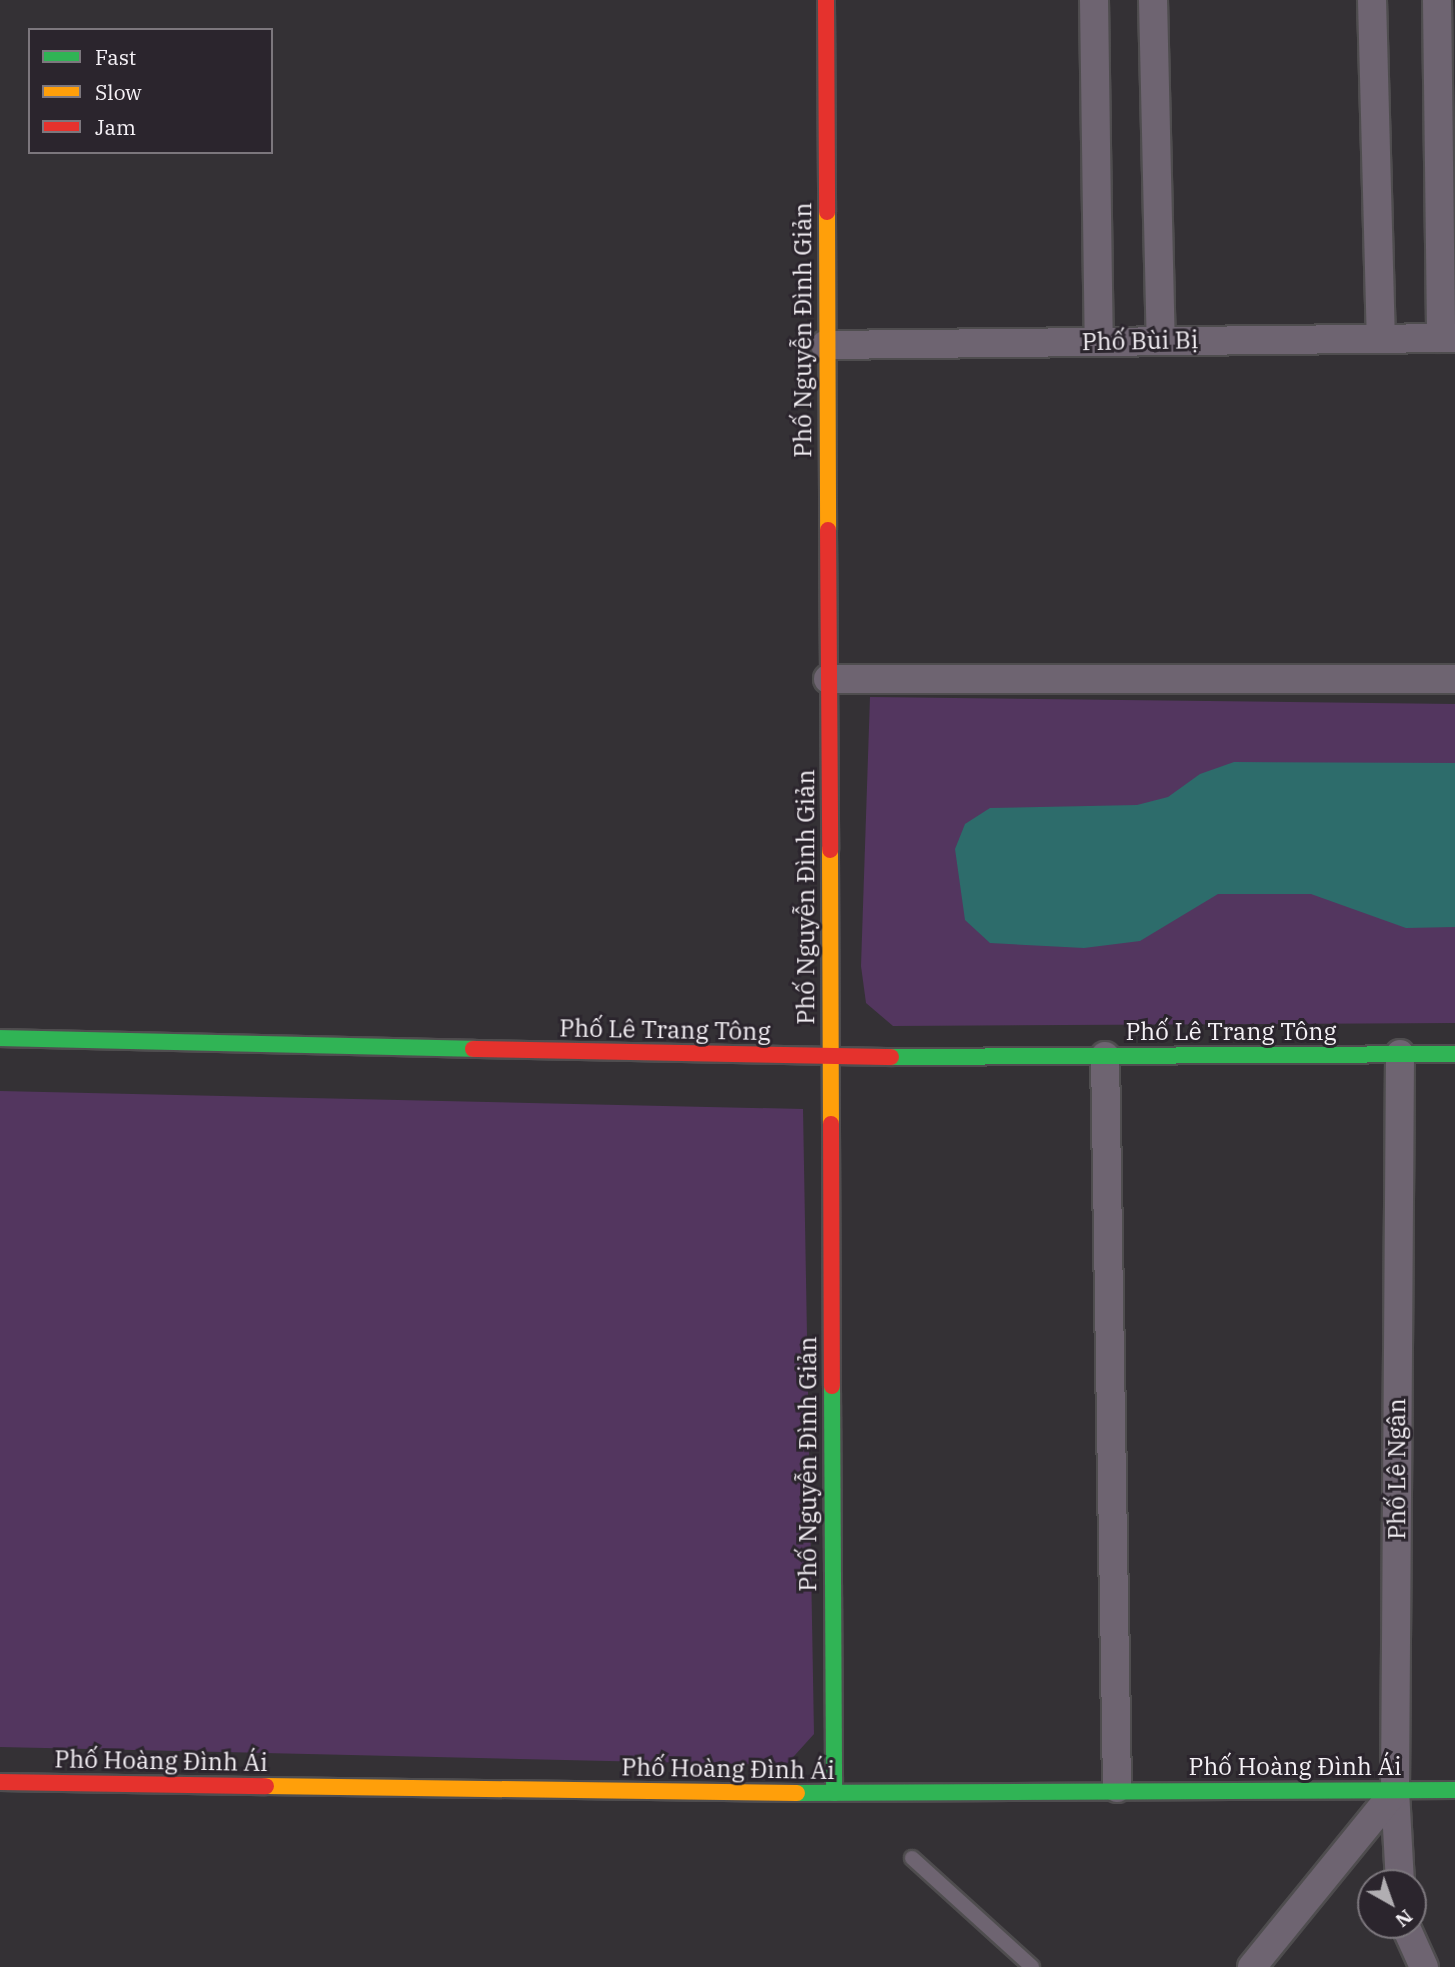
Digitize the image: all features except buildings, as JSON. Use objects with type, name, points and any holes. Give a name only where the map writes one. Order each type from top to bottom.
[{"type":"street","name":"Phố Nguyễn Đình Giản","points":[[826,0],[825,345],[834,1793]]},
{"type":"street","points":[[1094,0],[1099,342]]},
{"type":"street","points":[[1153,0],[1161,341]]},
{"type":"street","points":[[1372,0],[1381,338]]},
{"type":"street","points":[[1437,0],[1447,140],[1448,338]]},
{"type":"street","name":"Phố Bùi Bị","points":[[825,345],[1448,338]]},
{"type":"street","points":[[828,679],[1455,679]]},
{"type":"street","name":"Phố Lê Trang Tông","points":[[0,1038],[830,1057],[1455,1054]]},
{"type":"street","name":"Phố Lê Ngân","points":[[1399,1869],[1395,1791],[1401,1054]]},
{"type":"street","points":[[1105,1056],[1117,1788]]},
{"type":"street","name":"Phố Hoàng Đình Ái","points":[[0,1782],[834,1793],[1117,1788],[1455,1790]]},
{"type":"street","points":[[1252,1967],[1395,1791]]},
{"type":"street","points":[[1411,1939],[1424,1967]]},
{"type":"lane","points":[[912,1858],[1032,1967]]},
{"type":"shaded area","points":[[870,697],[1455,704],[1455,1023],[893,1026],[866,1003],[861,966]]},
{"type":"shaded area","points":[[0,1091],[803,1109],[814,1734],[786,1765],[0,1747]]},
{"type":"water","points":[[1234,762],[1455,763],[1455,927],[1406,928],[1311,894],[1218,894],[1140,941],[1084,948],[990,943],[965,920],[955,849],[965,824],[990,808],[1137,805],[1168,797],[1200,774]]},
{"type":"traffic: fast","points":[[0,1038],[473,1049]]},
{"type":"traffic: fast","points":[[891,1057],[1455,1054]]},
{"type":"traffic: fast","points":[[832,1386],[834,1793]]},
{"type":"traffic: fast","points":[[797,1793],[1455,1790]]},
{"type":"traffic: slow","points":[[827,212],[828,530]]},
{"type":"traffic: slow","points":[[830,850],[831,1124]]},
{"type":"traffic: slow","points":[[266,1786],[797,1793]]},
{"type":"traffic: jam","points":[[826,0],[827,212]]},
{"type":"traffic: jam","points":[[828,530],[830,850]]},
{"type":"traffic: jam","points":[[473,1049],[891,1057]]},
{"type":"traffic: jam","points":[[831,1124],[832,1386]]},
{"type":"traffic: jam","points":[[0,1782],[266,1786]]}]
